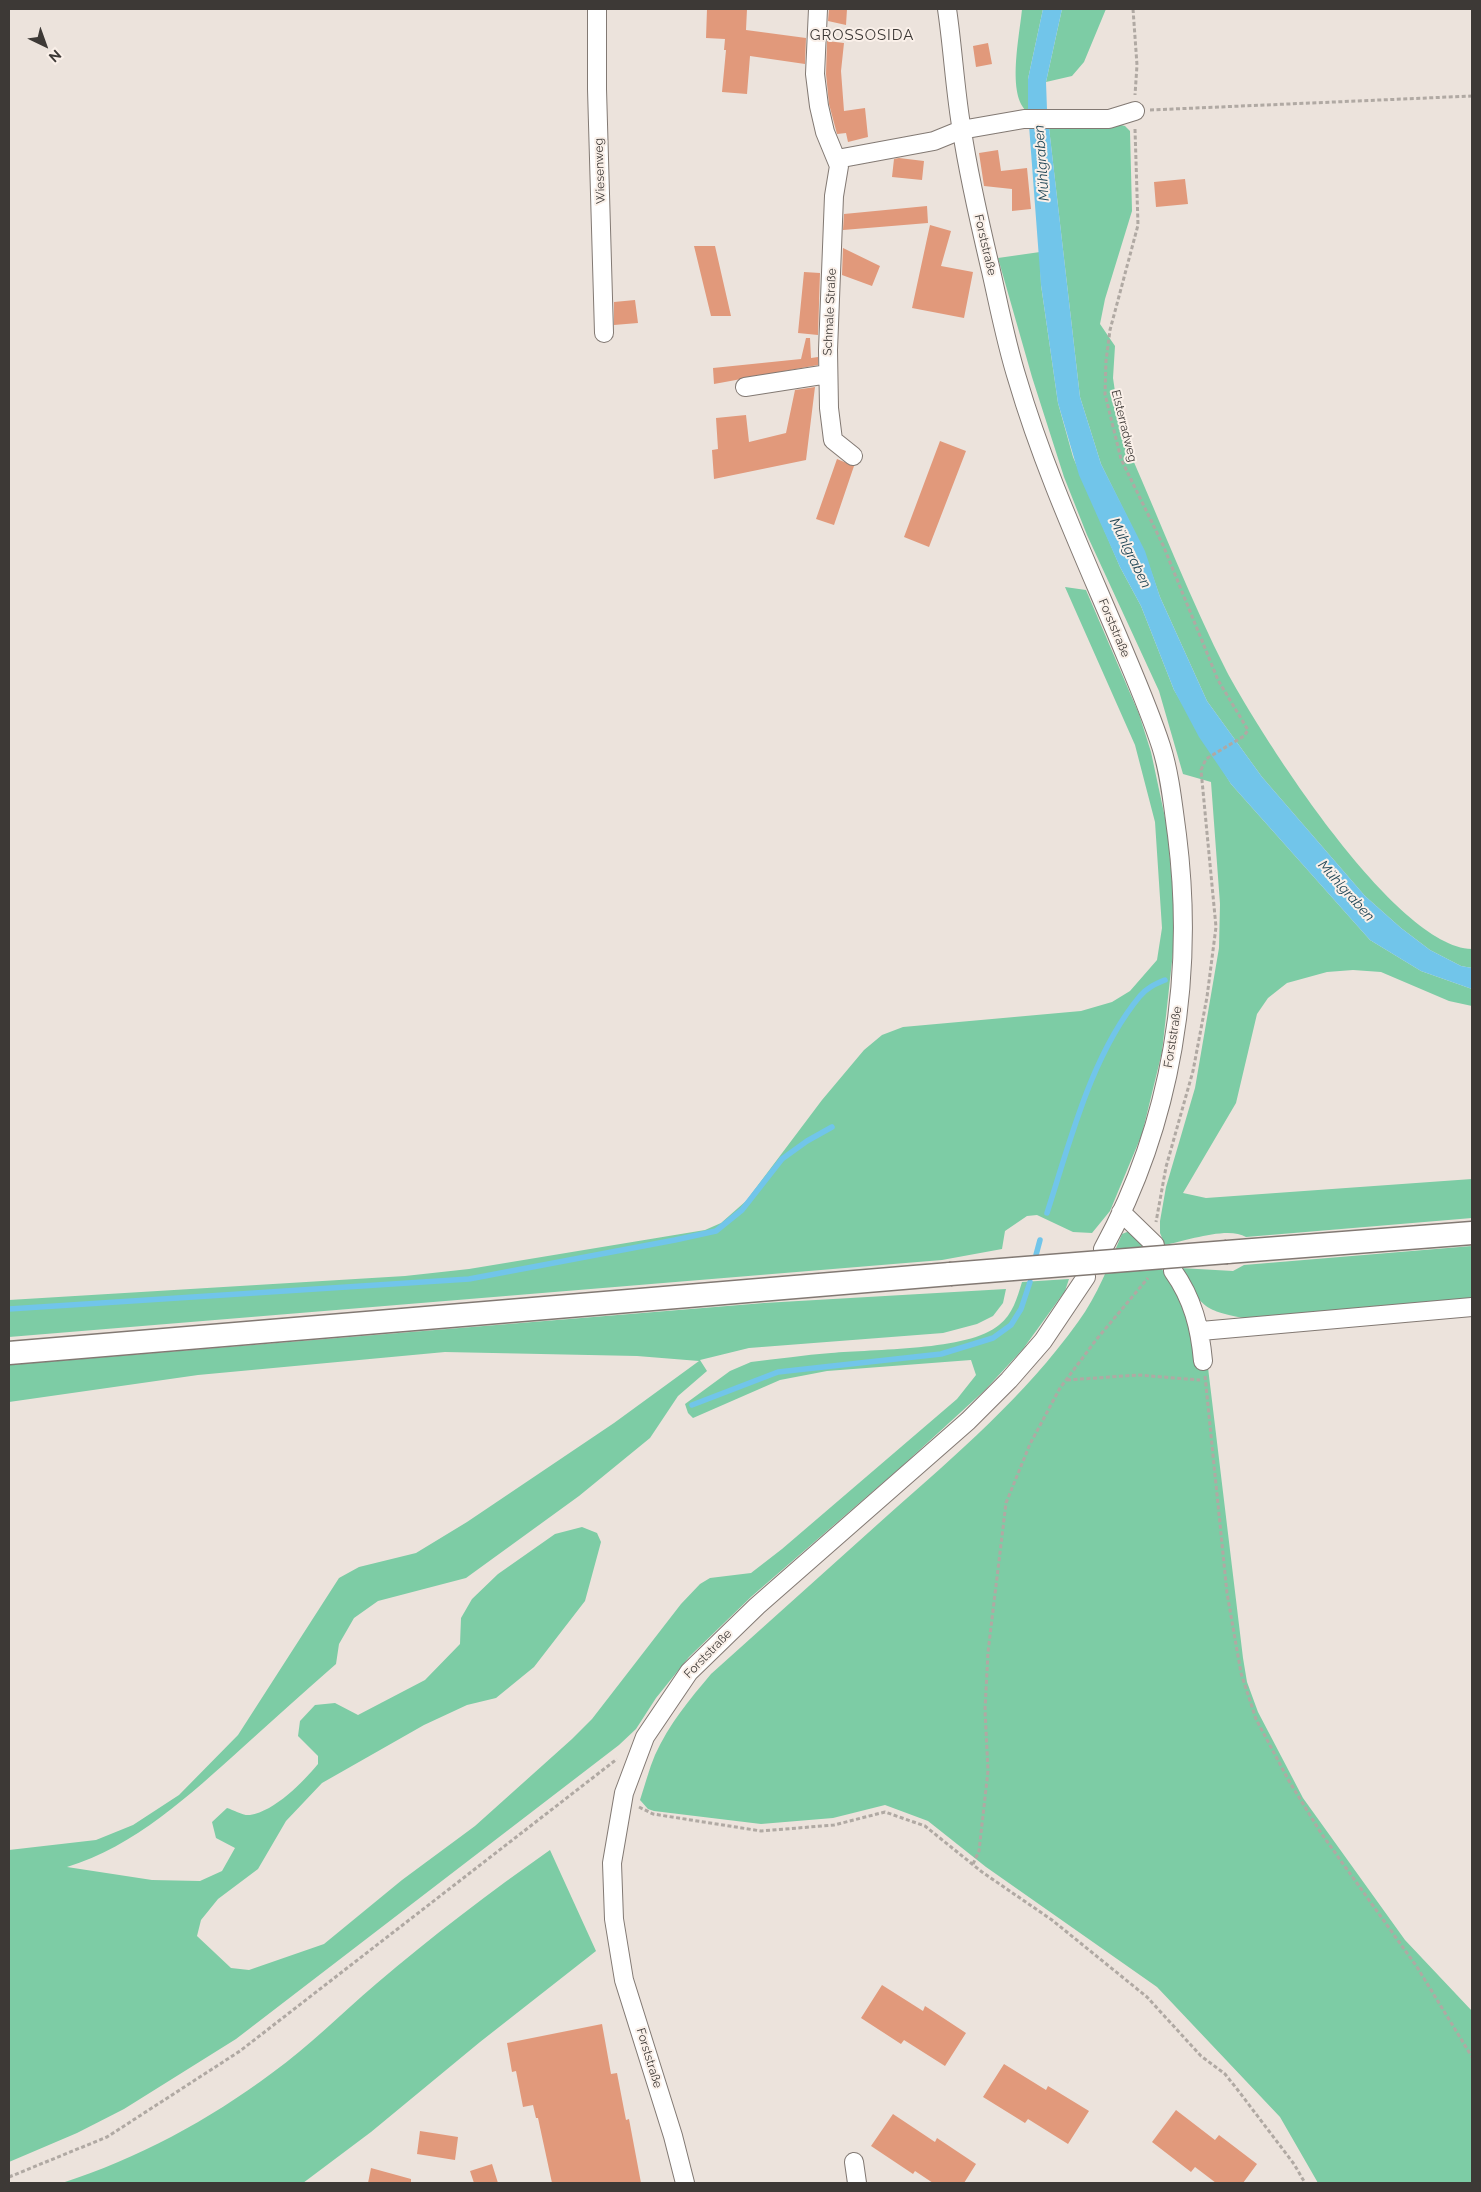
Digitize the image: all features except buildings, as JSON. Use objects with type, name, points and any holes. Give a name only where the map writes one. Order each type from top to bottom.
[{"type":"main road","points":[[9,1353],[950,1274],[1472,1233]]},
{"type":"street","name":"Wiesenweg","points":[[597,9],[597,89],[604,333]]},
{"type":"street","name":"Schmale Straße","points":[[818,9],[815,74],[819,106],[825,132],[837,159],[828,374],[833,440],[853,456]]},
{"type":"street","name":"Forststraße","points":[[947,9],[961,130],[976,206],[1016,376],[1042,457],[1140,691],[1162,749],[1173,809],[1182,879],[1184,941],[1181,987],[1173,1050],[1152,1137],[1121,1212],[1103,1249]]},
{"type":"street","points":[[837,159],[934,141],[961,130],[1024,119],[1109,119],[1135,111]]},
{"type":"street","points":[[745,387],[828,374]]},
{"type":"street","points":[[1121,1212],[1155,1245]]},
{"type":"street","points":[[1174,1271],[1193,1304],[1201,1331],[1203,1361]]},
{"type":"street","name":"Forststraße","points":[[685,2183],[673,2136],[624,1980],[614,1919],[612,1863],[624,1793],[646,1737],[689,1672],[756,1606],[968,1421],[1009,1380],[1043,1342],[1086,1277]]},
{"type":"street","points":[[1201,1331],[1472,1306]]},
{"type":"street","points":[[854,2162],[857,2183]]},
{"type":"path","points":[[1133,9],[1137,65],[1135,111],[1472,96]]},
{"type":"path","name":"Elsterradweg","points":[[1135,111],[1138,225],[1135,246],[1110,330],[1106,361],[1105,394],[1121,459],[1163,545],[1218,680],[1248,730],[1244,736],[1206,759]]},
{"type":"path","points":[[973,1864],[979,1851],[988,1770],[985,1710],[988,1652],[1006,1503],[1030,1444],[1066,1380],[1096,1340],[1150,1277]]},
{"type":"path","points":[[1203,1361],[1227,1593],[1241,1673],[1256,1719],[1289,1781],[1321,1832],[1416,1967],[1472,2057]]},
{"type":"path","points":[[1066,1380],[1138,1374],[1205,1380]]},
{"type":"path","points":[[9,2177],[107,2137],[240,2051],[646,1737]]},
{"type":"path","points":[[624,1793],[642,1809],[653,1814],[761,1830],[834,1825],[885,1812],[925,1826],[973,1864],[1052,1920],[1146,1997],[1200,2056],[1224,2074],[1237,2088],[1294,2164],[1305,2183]]},
{"type":"green space","points":[[1022,9],[1043,9],[1028,79],[1028,112],[1021,104],[1017,93],[1016,79],[1017,49]]},
{"type":"green space","points":[[1062,9],[1106,9],[1084,62],[1072,76],[1046,82]]},
{"type":"green space","points":[[1113,123],[1125,126],[1130,131],[1132,211],[1105,299],[1100,324],[1115,346],[1113,378],[1119,419],[1130,453],[1214,645],[1244,702],[1269,742],[1334,834],[1370,878],[1406,914],[1441,939],[1472,949],[1472,968],[1461,966],[1430,950],[1401,928],[1365,896],[1262,777],[1207,701],[1160,597],[1144,551],[1101,464],[1080,397],[1049,128]]},
{"type":"green space","points":[[1040,252],[1041,285],[1058,403],[1073,457],[1120,567],[1141,606],[1174,690],[1231,784],[1370,940],[1421,971],[1472,989],[1472,1006],[1449,1001],[1381,972],[1353,970],[1327,972],[1287,983],[1268,998],[1257,1014],[1236,1103],[1183,1193],[1206,1198],[1472,1179],[1472,1218],[1246,1237],[1229,1233],[1165,1245],[1160,1233],[1160,1221],[1166,1187],[1195,1088],[1219,948],[1220,904],[1211,782],[1183,774],[1159,691],[1087,535],[1064,477],[1032,377],[998,258]]},
{"type":"green space","points":[[1065,587],[1086,590],[1139,714],[1151,752],[1167,827],[1176,925],[1162,1052],[1142,1134],[1110,1211],[1092,1233],[1073,1232],[1037,1215],[1027,1216],[1005,1231],[1002,1249],[942,1260],[9,1337],[9,1300],[405,1276],[469,1269],[705,1230],[721,1223],[746,1201],[822,1100],[864,1050],[882,1035],[903,1027],[1081,1011],[1112,1002],[1130,991],[1157,960],[1162,928],[1155,822],[1135,745]]},
{"type":"green space","points":[[1131,1232],[1174,1284],[1206,1351],[1243,1658],[1247,1682],[1258,1712],[1303,1798],[1405,1940],[1472,2011],[1472,2183],[1318,2183],[1280,2117],[1157,1987],[986,1867],[928,1821],[885,1805],[833,1818],[761,1824],[654,1811],[648,1809],[640,1800],[655,1755],[667,1733],[680,1712],[711,1674],[939,1470],[1013,1400],[1036,1375],[1085,1312],[1103,1279],[1122,1234]]},
{"type":"green space","points":[[1472,1246],[1472,1298],[1249,1319],[1222,1313],[1206,1306],[1194,1292],[1180,1268],[1233,1271],[1244,1265]]},
{"type":"green space","points":[[1069,1279],[1065,1291],[1023,1349],[985,1390],[902,1466],[752,1596],[689,1657],[656,1698],[636,1729],[619,1745],[236,2039],[124,2109],[77,2133],[9,2162],[9,1850],[96,1840],[133,1825],[179,1795],[238,1735],[339,1578],[359,1567],[416,1553],[467,1522],[614,1423],[699,1361],[637,1356],[445,1352],[198,1375],[9,1402],[9,1365],[764,1303],[1006,1289],[1003,1303],[993,1316],[977,1324],[943,1333],[749,1348],[700,1360],[707,1371],[678,1396],[650,1438],[579,1496],[466,1578],[378,1601],[354,1618],[339,1644],[336,1664],[203,1783],[138,1833],[92,1858],[67,1867],[152,1880],[200,1881],[222,1871],[235,1848],[216,1838],[212,1822],[227,1808],[241,1814],[250,1815],[269,1808],[288,1795],[312,1771],[318,1764],[318,1756],[298,1736],[300,1721],[315,1705],[335,1703],[358,1715],[425,1680],[460,1644],[461,1618],[472,1599],[498,1574],[555,1534],[582,1527],[597,1533],[601,1542],[585,1601],[534,1667],[496,1698],[467,1705],[424,1725],[322,1783],[286,1821],[258,1869],[218,1899],[201,1920],[197,1936],[231,1968],[249,1970],[324,1944],[402,1880],[475,1826],[592,1719],[681,1604],[700,1584],[710,1578],[751,1573],[782,1549],[957,1399],[976,1375],[971,1360],[827,1371],[780,1380],[693,1418],[688,1413],[685,1404],[730,1371],[751,1362],[821,1354],[919,1347],[966,1340],[985,1334],[999,1325],[1008,1316],[1022,1282]]},
{"type":"green space","points":[[550,1850],[596,1951],[480,2042],[371,2132],[303,2183],[62,2183],[118,2162],[172,2137],[248,2090],[299,2052],[376,1984],[439,1932]]},
{"type":"water","name":"Mühlgraben","points":[[1043,9],[1062,9],[1046,82],[1047,110],[1080,397],[1101,464],[1145,551],[1160,597],[1207,701],[1262,777],[1365,896],[1401,928],[1430,950],[1461,966],[1472,968],[1472,989],[1421,971],[1370,940],[1231,784],[1199,737],[1174,690],[1141,606],[1120,567],[1079,475],[1058,403],[1041,285],[1028,112],[1028,79]]},
{"type":"waterway","points":[[1047,1213],[1084,1100],[1108,1045],[1123,1019],[1142,993],[1151,986],[1165,980]]},
{"type":"waterway","points":[[9,1309],[469,1279],[716,1231],[742,1210],[782,1159],[807,1141],[832,1127]]},
{"type":"waterway","points":[[1036,1255],[1040,1240]]},
{"type":"waterway","points":[[692,1405],[778,1372],[941,1354],[993,1338],[1011,1325],[1021,1309],[1030,1282]]},
{"type":"district","name":"GROSSOSIDA","points":[[862,35]]}]
